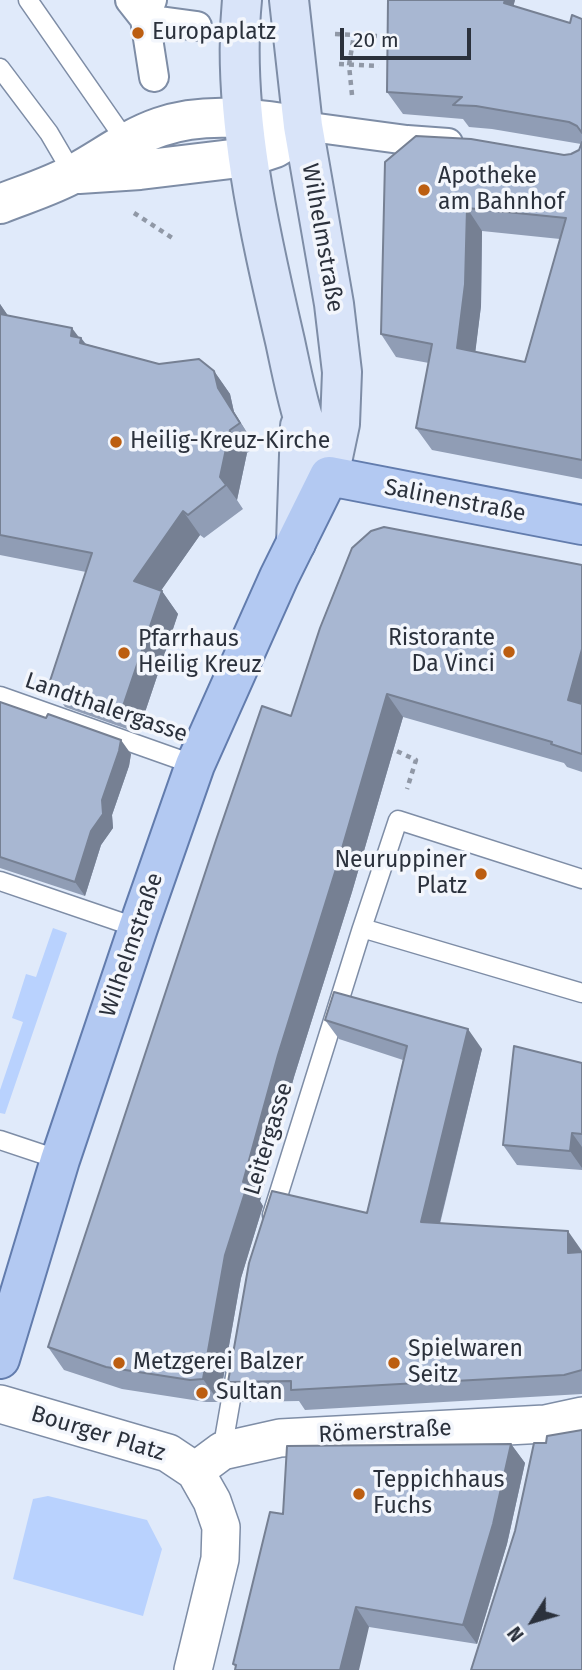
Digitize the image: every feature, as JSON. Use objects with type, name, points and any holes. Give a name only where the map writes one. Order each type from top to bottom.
[{"type":"main road","name":"Wilhelmstraße","points":[[242,0],[240,28],[248,158],[271,284],[300,407],[319,461],[329,476]]},
{"type":"main road","name":"Wilhelmstraße","points":[[0,1359],[60,1160],[195,765],[329,476],[340,424],[342,372],[334,304],[303,126],[289,0]]},
{"type":"main road","name":"Wilhelmstraße","points":[[296,543],[300,407]]},
{"type":"main road","name":"Salinenstraße","points":[[329,476],[582,525]]},
{"type":"street","points":[[154,77],[142,6],[197,26]]},
{"type":"street","points":[[0,204],[74,174],[126,141],[161,126],[197,120],[244,117],[407,140],[475,144]]},
{"type":"street","points":[[74,174],[153,169],[248,158],[275,148],[290,139],[303,126]]},
{"type":"street","name":"Bourger Platz","points":[[0,1404],[168,1453],[209,1461],[212,1501],[221,1527],[220,1559],[192,1670]]},
{"type":"street","name":"Römerstraße","points":[[209,1461],[280,1438],[543,1430],[582,1416]]},
{"type":"lane","points":[[28,0],[126,141]]},
{"type":"lane","points":[[0,68],[7,89],[49,133],[74,174]]},
{"type":"lane","name":"Landthalergasse","points":[[0,696],[195,765]]},
{"type":"lane","points":[[582,879],[398,820],[362,928],[582,993]]},
{"type":"lane","points":[[0,881],[138,928]]},
{"type":"lane","name":"Leitergasse","points":[[268,1228],[362,928]]},
{"type":"lane","points":[[0,1140],[60,1160]]},
{"type":"lane","points":[[209,1461],[240,1346]]},
{"type":"path","points":[[352,106],[349,65],[354,35]]},
{"type":"path","points":[[349,65],[379,66]]},
{"type":"path","points":[[378,742],[416,760],[398,820]]},
{"type":"shaded area","points":[[53,928],[67,933],[5,1114],[0,1113],[0,1090],[23,1022],[12,1018],[26,974],[36,977]]},
{"type":"shaded area","points":[[48,1496],[147,1520],[162,1549],[143,1616],[13,1579],[33,1499]]},
{"type":"building","points":[[388,0],[505,0],[504,3],[570,23],[572,15],[582,19],[582,133],[577,126],[569,122],[476,106],[453,105],[462,97],[387,92]]},
{"type":"building","points":[[416,136],[471,139],[564,155],[579,150],[582,142],[582,460],[416,428],[432,344],[381,334],[385,162]],"holes":[[[467,208],[566,218],[525,362],[457,348],[465,284]]]},
{"type":"building","name":"Heilig-Kreuz-Kirche","points":[[0,314],[72,328],[71,336],[81,338],[80,343],[159,364],[199,359],[214,371],[218,388],[240,423],[230,430],[220,477],[226,485],[188,515],[183,511],[134,581],[162,591],[122,709],[49,684],[92,553],[0,535]]},
{"type":"building","points":[[384,527],[582,565],[582,649],[568,700],[582,704],[582,754],[551,744],[552,742],[387,694],[278,1055],[243,1182],[248,1183],[225,1255],[203,1379],[190,1380],[106,1367],[48,1347],[262,706],[291,716],[320,628],[352,548],[371,531]]},
{"type":"building","points":[[0,702],[46,718],[48,714],[121,740],[102,800],[103,814],[91,831],[75,882],[0,857]]},
{"type":"building","points":[[334,992],[468,1029],[421,1222],[568,1231],[568,1253],[582,1252],[582,1370],[564,1375],[291,1390],[291,1381],[228,1382],[249,1263],[272,1191],[367,1213],[407,1046],[325,1020]]},
{"type":"building","points":[[514,1046],[582,1063],[582,1134],[572,1133],[570,1151],[503,1145]]},
{"type":"building","points":[[582,1430],[582,1670],[471,1670],[515,1531],[534,1443],[546,1443],[547,1436]]},
{"type":"building","points":[[511,1444],[493,1524],[463,1625],[356,1607],[340,1670],[235,1670],[236,1665],[233,1664],[270,1512],[283,1514],[287,1446]]},
{"type":"place","name":"Europaplatz","points":[[138,33]]},
{"type":"place","name":"Apotheke am Bahnhof","points":[[424,190]]},
{"type":"place","name":"Heilig-Kreuz-Kirche","points":[[116,442]]},
{"type":"place","name":"Ristorante Da Vinci","points":[[509,652]]},
{"type":"place","name":"Pfarrhaus Heilig Kreuz","points":[[124,653]]},
{"type":"place","name":"Neuruppiner Platz","points":[[481,874]]},
{"type":"place","name":"Metzgerei Balzer","points":[[119,1363]]},
{"type":"place","name":"Spielwaren Seitz","points":[[394,1363]]},
{"type":"place","name":"Sultan","points":[[202,1393]]},
{"type":"place","name":"Teppichhaus Fuchs","points":[[359,1494]]}]
